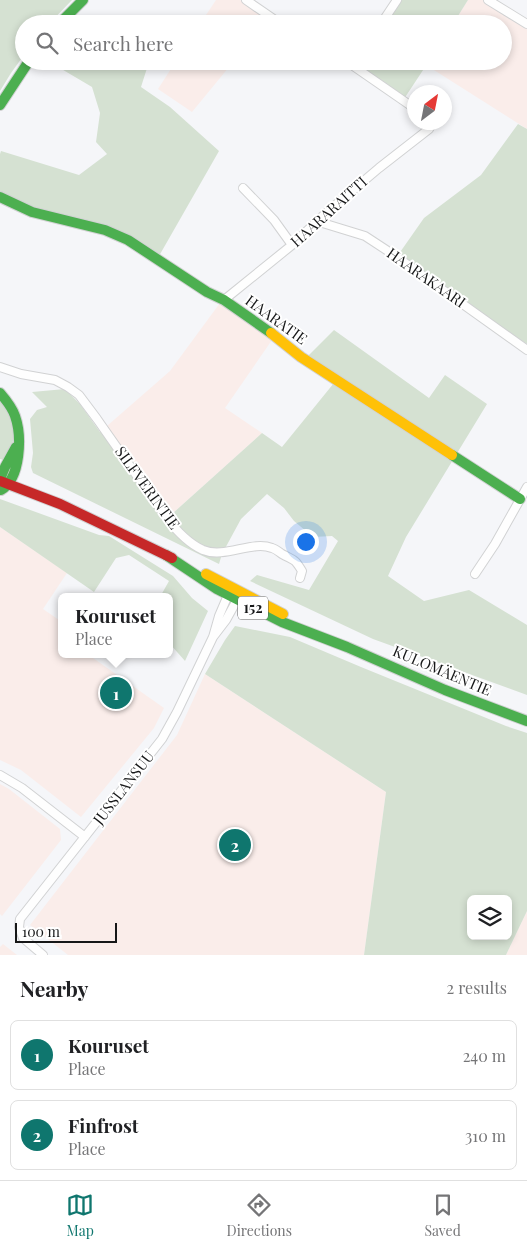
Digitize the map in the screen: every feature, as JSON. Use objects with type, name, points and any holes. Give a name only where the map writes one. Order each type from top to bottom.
[{"type":"main road","points":[[68,15],[83,0]]},
{"type":"main road","points":[[0,105],[23,70]]},
{"type":"main road","name":"HAARATIE","points":[[0,197],[32,212],[120,235],[207,292],[224,300],[319,369],[520,499]]},
{"type":"main road","points":[[0,392],[10,405],[18,428],[15,470],[2,485]]},
{"type":"main road","name":"KULOMÄENTIE","points":[[2,485],[60,504],[191,566],[234,595],[446,690],[527,721]]},
{"type":"street","points":[[246,0],[267,15]]},
{"type":"street","points":[[387,15],[397,0]]},
{"type":"street","points":[[488,0],[527,24]]},
{"type":"street","points":[[360,70],[407,104]]},
{"type":"street","name":"HAARARAITTI","points":[[224,300],[292,245],[316,221],[379,168],[428,130]]},
{"type":"street","points":[[243,188],[274,220],[292,245]]},
{"type":"street","name":"HAARAKAARI","points":[[316,221],[365,236],[527,350]]},
{"type":"street","name":"SILFVERINTIE","points":[[0,367],[21,374],[55,380],[79,395],[165,516],[184,538],[203,550],[215,552],[265,546],[272,548],[296,560],[302,571],[300,578]]},
{"type":"street","points":[[475,574],[495,544],[527,487]]},
{"type":"street","name":"JUSSLANSUU","points":[[43,955],[23,938],[18,927],[20,919],[162,738],[177,712],[213,637],[218,616],[234,595]]},
{"type":"street","points":[[0,775],[22,788],[85,837]]},
{"type":"shaded area","points":[[216,0],[240,0],[264,15],[206,15]]},
{"type":"shaded area","points":[[468,0],[486,0],[511,15],[459,15]]},
{"type":"shaded area","points":[[512,16],[527,25],[527,129],[434,70],[512,70]]},
{"type":"shaded area","points":[[170,70],[227,70],[192,112],[158,89]]},
{"type":"shaded area","points":[[220,303],[272,340],[225,408],[262,433],[172,514],[107,426],[170,371]]},
{"type":"shaded area","points":[[0,527],[67,573],[43,609],[58,619],[58,658],[93,658],[164,708],[154,728],[81,817],[21,770],[0,760]]},
{"type":"shaded area","points":[[205,674],[386,792],[364,955],[68,955],[30,925],[177,735]]},
{"type":"shaded area","points":[[0,784],[60,829],[61,840],[2,916],[0,914]]},
{"type":"shaded area","points":[[527,911],[527,955],[506,955]]},
{"type":"shaded area","points":[[3,944],[17,955],[0,955],[0,947]]},
{"type":"green space","points":[[0,0],[72,0],[58,15],[15,15],[15,67],[0,91]]},
{"type":"green space","points":[[393,0],[468,0],[459,15],[383,15]]},
{"type":"green space","points":[[63,70],[146,70],[141,87],[170,107],[219,151],[159,256],[118,230],[34,209],[0,192],[1,151],[79,175],[107,154],[96,142],[100,113],[92,87]]},
{"type":"green space","points":[[362,70],[423,70],[413,85],[407,85],[407,94],[402,102]]},
{"type":"green space","points":[[518,124],[527,129],[527,344],[396,258],[424,218],[481,175]]},
{"type":"green space","points":[[334,330],[429,398],[445,375],[487,404],[406,537],[388,576],[424,601],[469,590],[527,625],[527,695],[373,639],[250,581],[257,575],[309,590],[338,541],[332,536],[313,537],[267,494],[241,519],[222,554],[219,564],[33,473],[31,467],[33,453],[30,419],[37,410],[47,407],[32,392],[65,389],[80,404],[100,432],[107,426],[172,514],[262,433],[282,447],[338,378],[307,357]]},
{"type":"green space","points":[[0,401],[12,418],[14,429],[12,446],[4,460],[0,459]]},
{"type":"green space","points":[[0,499],[99,535],[109,536],[173,576],[192,598],[208,611],[185,661],[173,647],[173,593],[162,593],[169,581],[129,555],[116,558],[94,592],[0,527]]},
{"type":"green space","points":[[235,626],[290,637],[527,733],[527,911],[506,955],[364,955],[386,792],[205,674]]},
{"type":"traffic: fast","points":[[68,15],[83,0]]},
{"type":"traffic: fast","points":[[0,105],[23,70]]},
{"type":"traffic: fast","points":[[0,197],[32,212],[105,230],[128,240],[207,292],[224,300],[271,333]]},
{"type":"traffic: fast","points":[[0,393],[11,407],[19,434],[16,467],[8,484],[1,490]]},
{"type":"traffic: fast","points":[[0,479],[16,447]]},
{"type":"traffic: fast","points":[[452,455],[520,499]]},
{"type":"traffic: fast","points":[[166,555],[217,589],[282,622],[347,647],[445,690],[527,721]]},
{"type":"traffic: slow","points":[[271,333],[301,357],[452,455]]},
{"type":"traffic: slow","points":[[206,574],[283,614]]},
{"type":"traffic: jam","points":[[0,481],[60,504],[172,558]]},
{"type":"place","name":"Kouruset","points":[[116,693]]},
{"type":"place","name":"Finfrost","points":[[235,845]]}]
